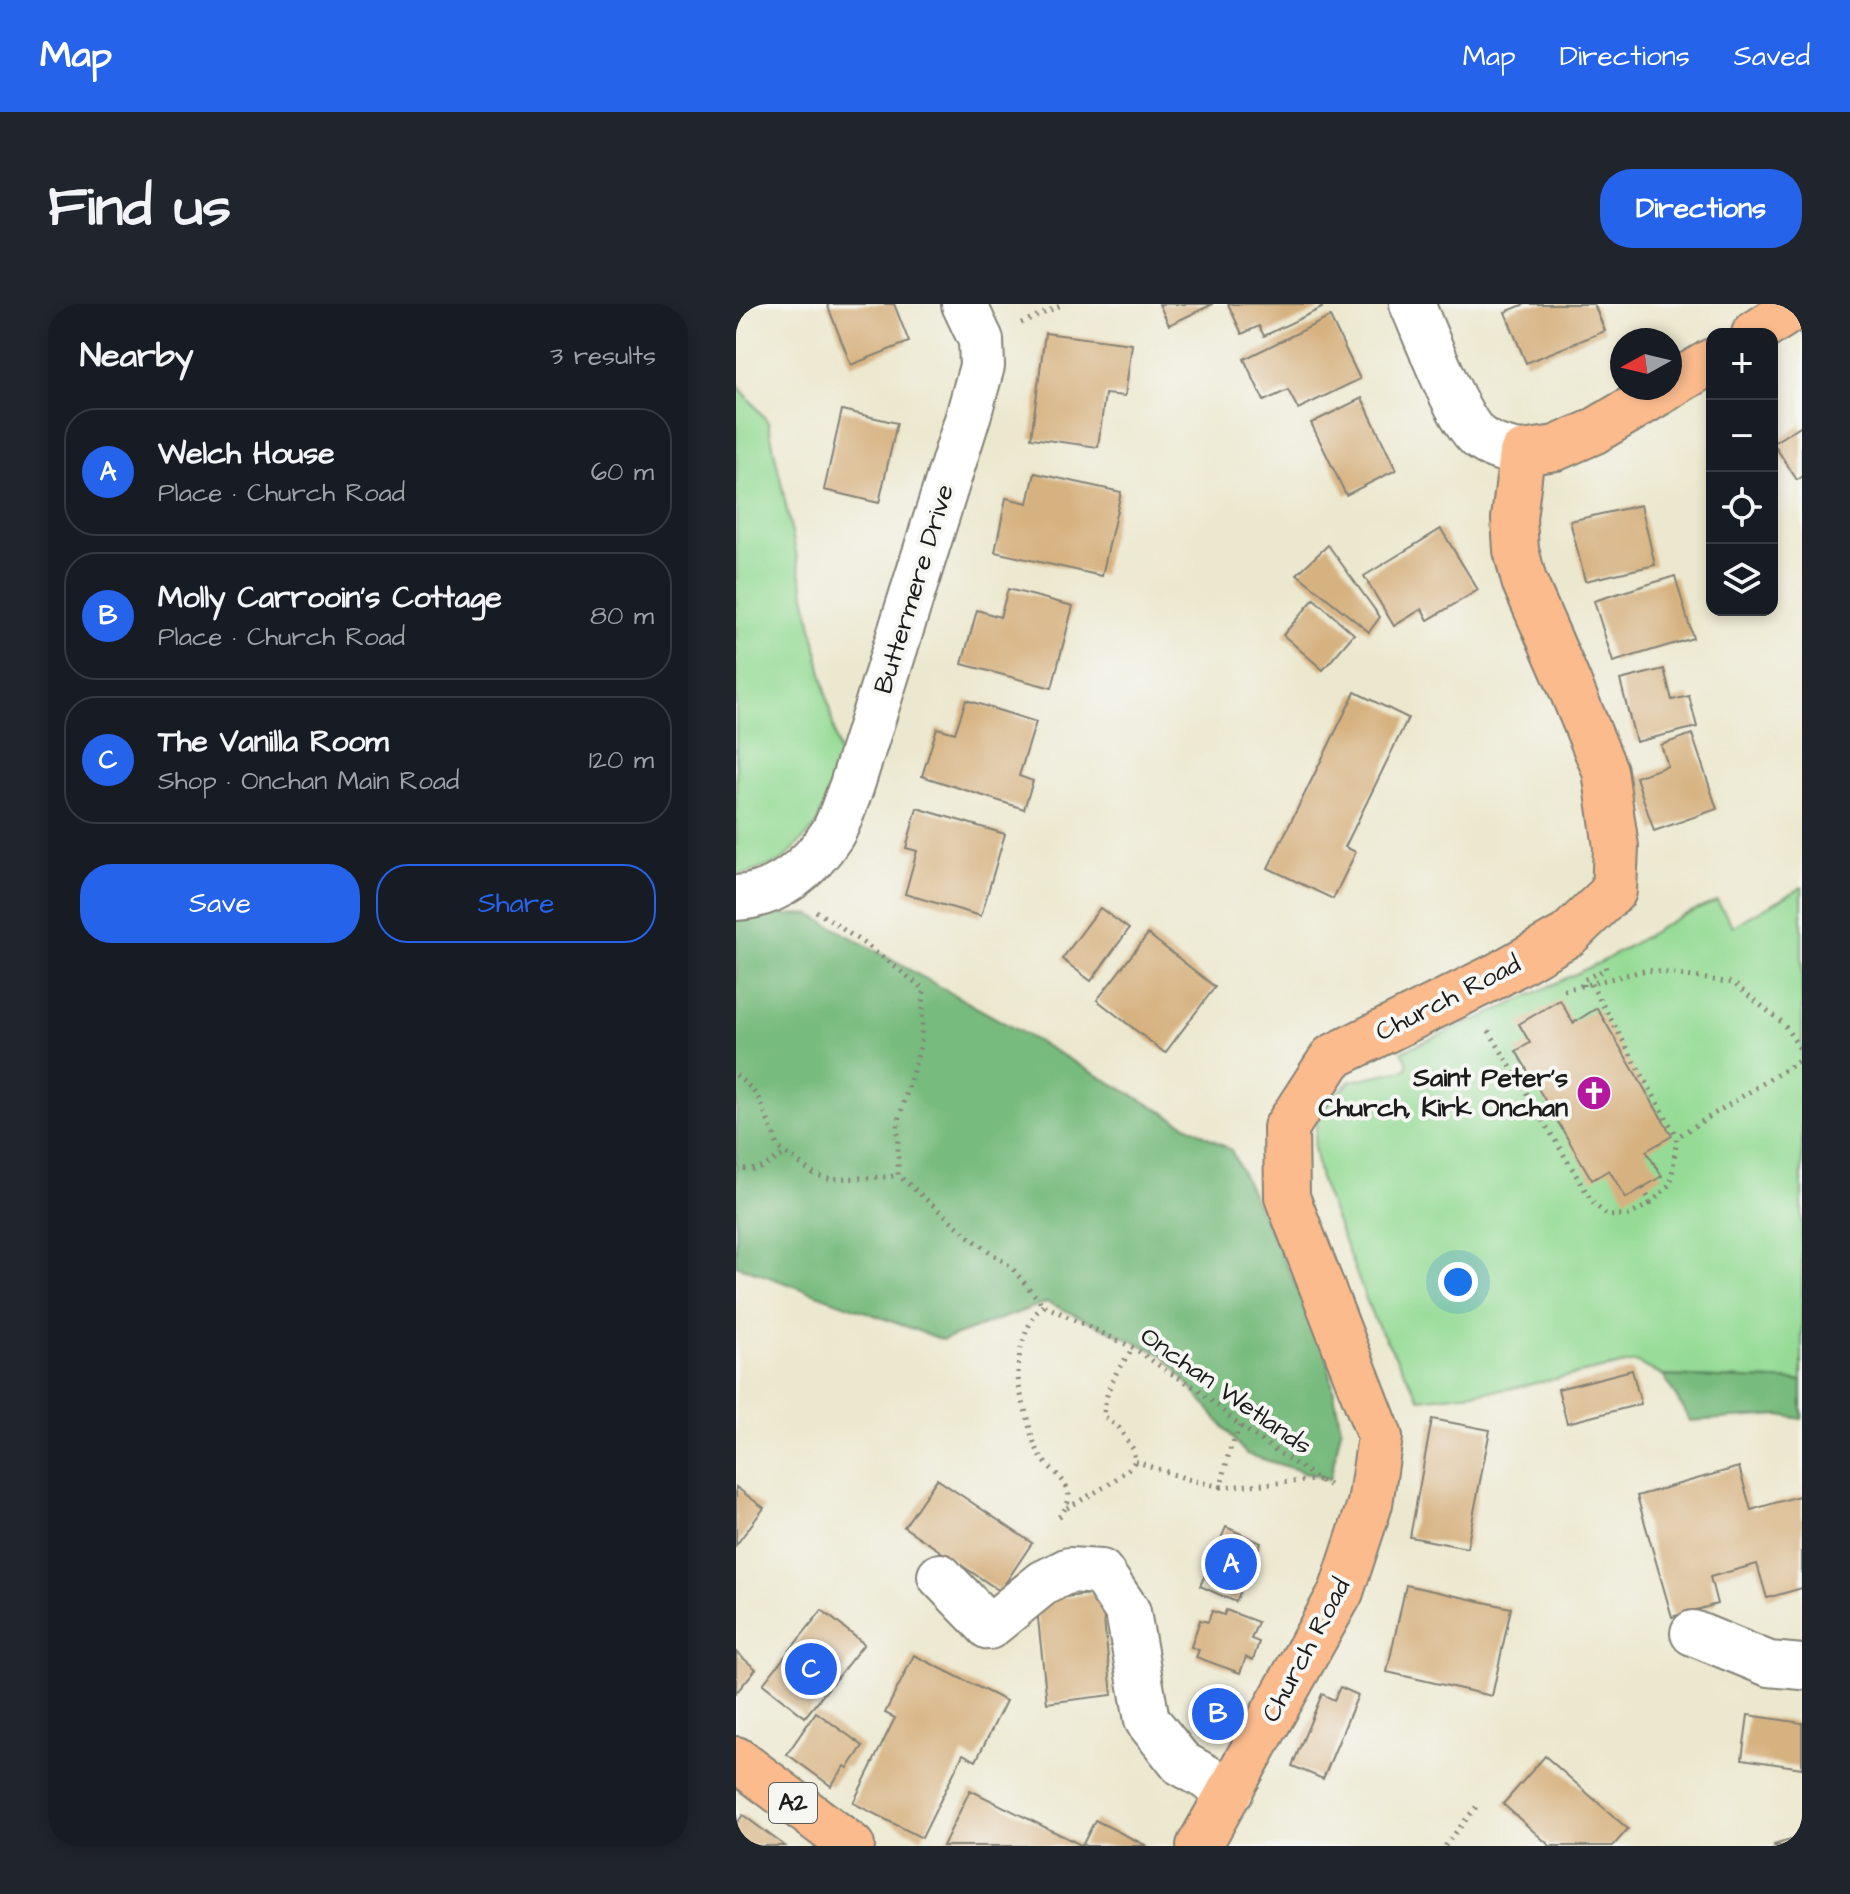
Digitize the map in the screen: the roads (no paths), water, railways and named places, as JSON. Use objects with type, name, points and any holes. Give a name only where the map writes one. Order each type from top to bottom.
[{"type":"main road","points":[[1763,328],[1800,304]]},
{"type":"main road","points":[[1682,379],[1706,365]]},
{"type":"main road","points":[[1522,453],[1556,448],[1593,432],[1647,400]]},
{"type":"main road","name":"Church Road","points":[[1199,1846],[1341,1592],[1370,1504],[1380,1437],[1287,1197],[1286,1128],[1332,1057],[1496,976],[1568,935],[1614,891],[1616,847],[1605,771],[1524,581],[1516,550],[1514,519],[1522,453]]},
{"type":"main road","name":"A2","points":[[736,1759],[851,1846]]},
{"type":"street","name":"Buttermere Drive","points":[[736,898],[753,897],[796,875],[833,833],[851,788],[982,366],[981,340],[964,304]]},
{"type":"street","points":[[1412,304],[1462,416],[1478,437],[1500,450],[1522,453]]},
{"type":"street","points":[[940,1576],[989,1627],[1043,1583],[1069,1570],[1101,1572],[1128,1612],[1147,1720],[1181,1763],[1231,1791]]},
{"type":"street","points":[[1693,1633],[1769,1664],[1802,1667]]},
{"type":"place","name":"Saint Peter's Church, Kirk Onchan","points":[[1594,1093]]},
{"type":"place","name":"Welch House","points":[[1231,1564]]},
{"type":"place","name":"The Vanilla Room","points":[[811,1669]]},
{"type":"place","name":"Molly Carrooin's Cottage","points":[[1218,1714]]}]
